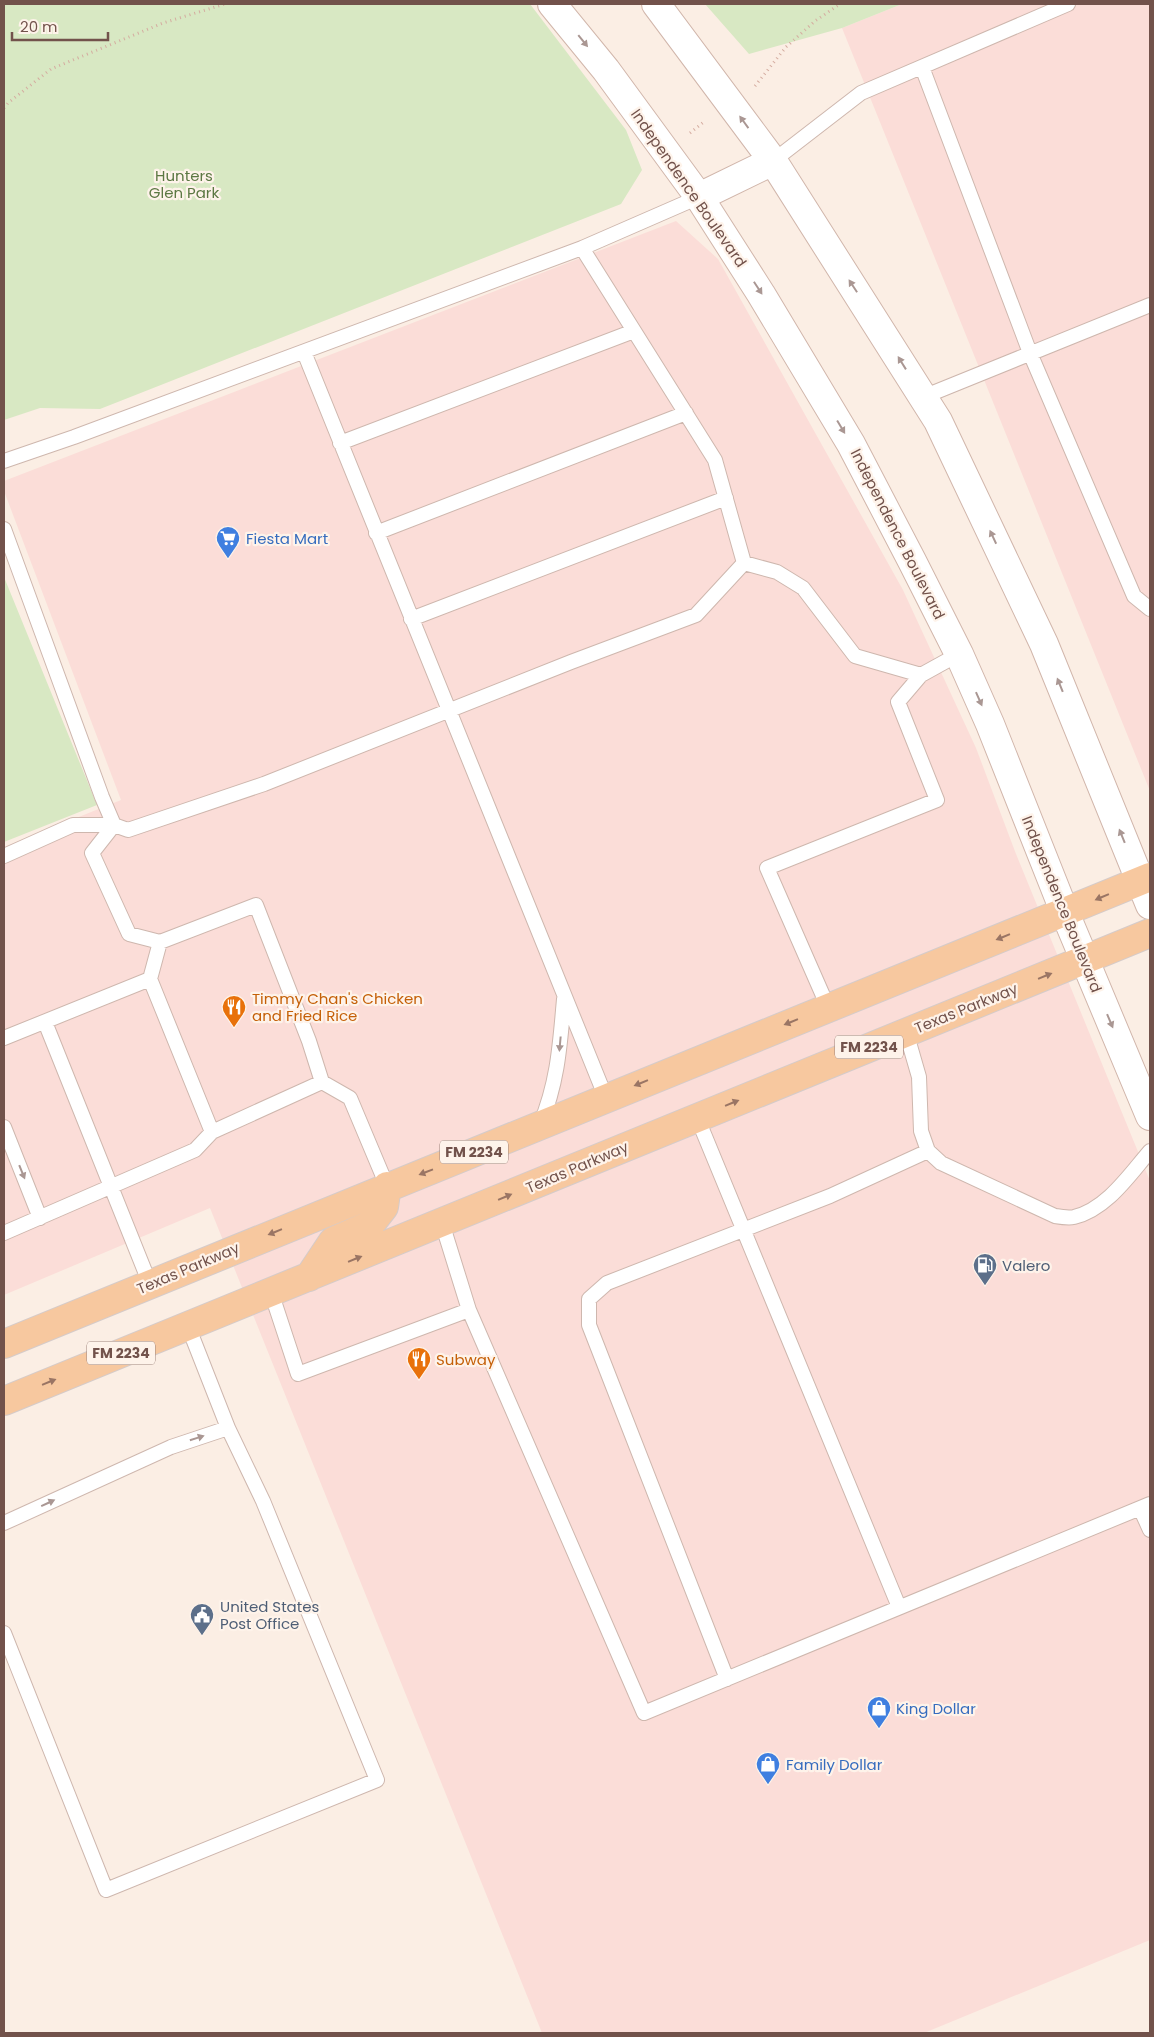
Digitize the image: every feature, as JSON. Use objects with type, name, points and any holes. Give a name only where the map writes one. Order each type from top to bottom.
[{"type":"main road","name":"Independence Boulevard","points":[[552,4],[606,70],[699,197],[761,294],[851,444],[959,654],[994,734],[1065,913],[1150,1116]]},
{"type":"main road","points":[[656,4],[773,161],[938,421],[1044,644],[1147,887]]},
{"type":"main road","points":[[699,197],[773,161]]},
{"type":"main road","name":"Texas Parkway","points":[[4,1344],[828,1007],[1065,913],[1147,887]]},
{"type":"main road","name":"Texas Parkway","points":[[4,1400],[1150,933]]},
{"type":"main road","points":[[309,1277],[333,1240],[370,1226],[384,1207],[387,1186]]},
{"type":"lane","points":[[773,161],[861,93],[1068,4]]},
{"type":"lane","points":[[922,67],[1030,353],[1134,596],[1150,609]]},
{"type":"lane","points":[[4,461],[74,437],[582,248],[699,197]]},
{"type":"lane","points":[[582,248],[715,460],[744,563]]},
{"type":"lane","points":[[923,397],[1150,305]]},
{"type":"lane","points":[[340,443],[634,331]]},
{"type":"lane","points":[[304,352],[606,1098]]},
{"type":"lane","points":[[376,533],[686,413]]},
{"type":"lane","points":[[411,619],[726,498]]},
{"type":"lane","points":[[4,529],[114,825]]},
{"type":"lane","points":[[744,563],[777,572],[803,588],[855,656],[921,675]]},
{"type":"lane","points":[[4,856],[73,825],[114,825],[128,830],[264,784],[448,710],[696,615],[744,563]]},
{"type":"lane","points":[[828,1007],[767,868],[937,800],[898,702],[921,675],[959,654]]},
{"type":"lane","points":[[114,825],[92,852],[129,934],[160,942],[256,905],[309,1040],[322,1082],[350,1098],[387,1186]]},
{"type":"lane","points":[[160,942],[150,979],[212,1132]]},
{"type":"lane","points":[[4,1038],[150,979]]},
{"type":"lane","points":[[540,1125],[551,1100],[559,1055],[564,996]]},
{"type":"lane","points":[[45,1022],[150,1284]]},
{"type":"lane","points":[[906,1032],[919,1077],[920,1131],[928,1150],[941,1163],[1055,1216],[1074,1217],[1099,1206],[1150,1151]]},
{"type":"lane","points":[[4,1233],[195,1150],[212,1132],[322,1082]]},
{"type":"lane","points":[[696,1117],[899,1608]]},
{"type":"lane","points":[[4,1127],[40,1218]]},
{"type":"lane","points":[[727,1679],[589,1325],[589,1299],[607,1283],[830,1196],[928,1150]]},
{"type":"lane","points":[[442,1223],[469,1310],[644,1713],[1145,1506],[1150,1530]]},
{"type":"lane","points":[[270,1292],[298,1374],[469,1310]]},
{"type":"lane","points":[[4,1633],[106,1890],[377,1780],[278,1536],[228,1428],[188,1326]]},
{"type":"lane","points":[[4,1523],[171,1447],[228,1428]]},
{"type":"path","points":[[4,108],[51,69],[163,24],[225,4]]},
{"type":"path","points":[[755,86],[786,47],[815,21],[840,4]]},
{"type":"path","points":[[683,138],[705,121]]},
{"type":"shaded area","points":[[902,4],[1150,4],[1150,791],[842,28]]},
{"type":"shaded area","points":[[676,221],[718,259],[903,590],[976,748],[1016,854],[1150,1181],[1150,1940],[924,2033],[542,2033],[210,1208],[4,1295],[4,847],[121,800],[4,491],[4,481]]},
{"type":"green space","name":"Hunters Glen Park","points":[[4,4],[530,4],[626,130],[642,170],[621,204],[100,409],[40,408],[4,420]]},
{"type":"green space","points":[[705,4],[902,4],[842,28],[749,54]]},
{"type":"green space","points":[[4,577],[97,805],[4,842]]},
{"type":"place","name":"Fiesta Mart","points":[[228,559]]},
{"type":"place","name":"Timmy Chan's Chicken and Fried Rice","points":[[234,1028]]},
{"type":"place","name":"Valero","points":[[985,1286]]},
{"type":"place","name":"Subway","points":[[419,1380]]},
{"type":"place","name":"United States Post Office","points":[[202,1636]]},
{"type":"place","name":"King Dollar","points":[[879,1729]]},
{"type":"place","name":"Family Dollar","points":[[768,1785]]}]
